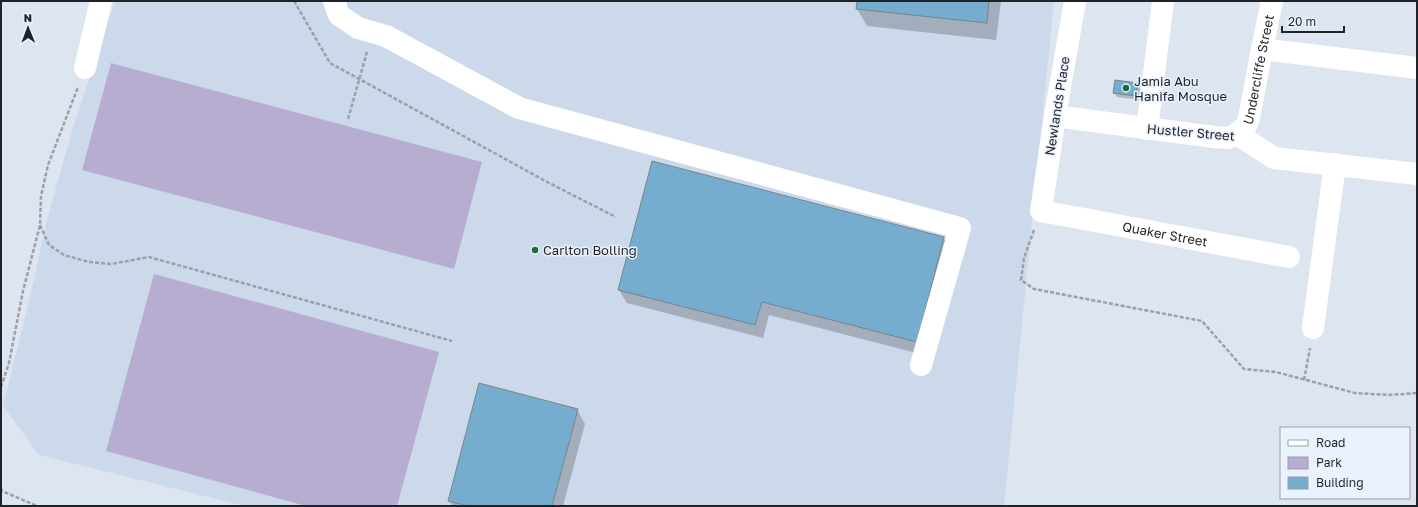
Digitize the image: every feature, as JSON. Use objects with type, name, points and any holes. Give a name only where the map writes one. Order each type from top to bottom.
[{"type":"street","points":[[85,68],[101,1]]},
{"type":"street","points":[[334,1],[339,15],[358,28],[386,36],[519,108],[960,228],[921,365]]},
{"type":"street","name":"Newlands Place","points":[[1041,211],[1055,116],[1075,1]]},
{"type":"street","points":[[1147,129],[1163,1]]},
{"type":"street","name":"Undercliffe Street","points":[[1237,134],[1246,126],[1249,118],[1272,1]]},
{"type":"street","points":[[1262,49],[1417,68]]},
{"type":"street","name":"Hustler Street","points":[[1055,116],[1214,137],[1228,138],[1237,134],[1274,158],[1417,174]]},
{"type":"street","points":[[1313,328],[1334,164]]},
{"type":"street","name":"Quaker Street","points":[[1041,211],[1289,257]]},
{"type":"path","points":[[294,1],[330,63],[549,183],[616,217]]},
{"type":"path","points":[[348,119],[372,32]]},
{"type":"path","points":[[1,387],[10,363],[23,291],[40,225],[41,196],[48,165],[85,68]]},
{"type":"path","points":[[1041,211],[1024,258],[1021,280],[1034,289],[1202,321],[1244,369],[1276,372],[1355,393],[1388,395],[1417,393]]},
{"type":"path","points":[[40,225],[49,245],[64,255],[89,262],[111,264],[150,257],[452,341]]},
{"type":"path","points":[[1304,380],[1313,328]]},
{"type":"path","points":[[1,488],[2,490],[37,506]]},
{"type":"shaded area","name":"Carlton Bolling","points":[[115,1],[1054,1],[1004,506],[245,506],[39,455],[3,406],[35,276],[46,223],[72,131]]},
{"type":"green space","points":[[111,63],[482,162],[454,269],[82,170]]},
{"type":"green space","points":[[154,274],[439,352],[397,506],[306,506],[106,451]]},
{"type":"building","points":[[857,1],[989,1],[987,23],[856,9]]},
{"type":"building","name":"Jamia Abu Hanifa Mosque","points":[[1115,80],[1138,83],[1136,96],[1113,93]]},
{"type":"building","points":[[652,161],[944,237],[917,342],[762,302],[755,325],[618,290]]},
{"type":"building","points":[[479,383],[578,409],[552,506],[468,506],[448,501]]},
{"type":"place","name":"Jamia Abu Hanifa Mosque","points":[[1126,88]]},
{"type":"place","name":"Carlton Bolling","points":[[535,250]]}]
